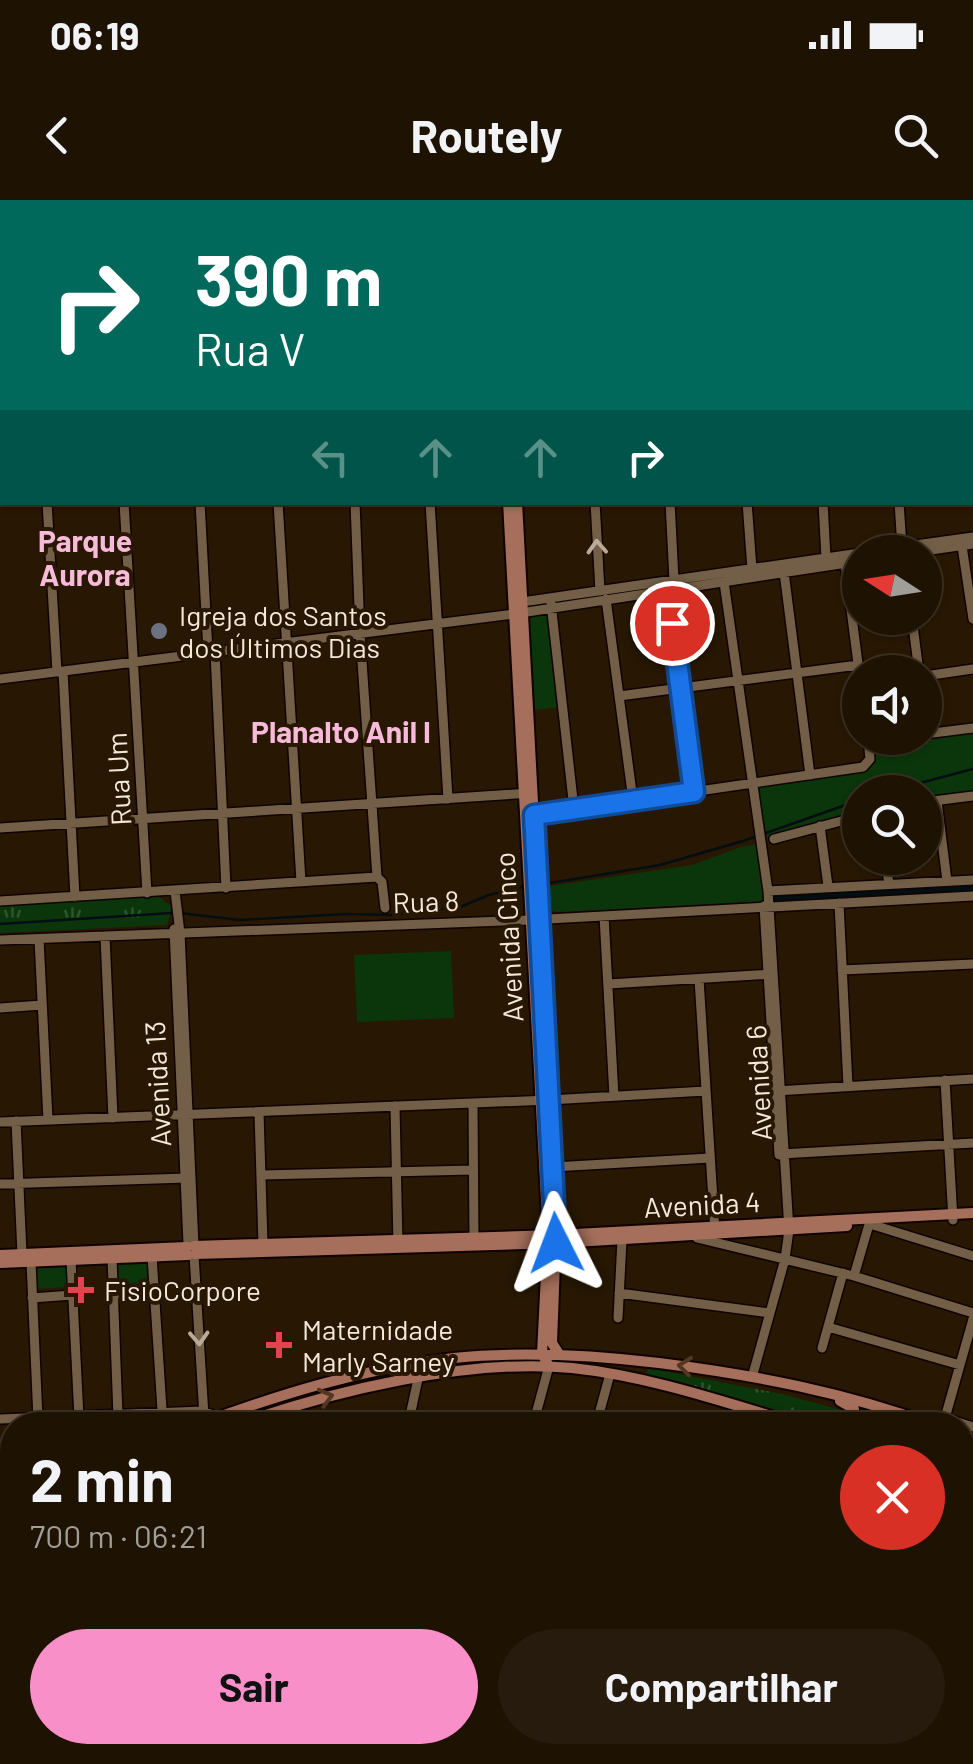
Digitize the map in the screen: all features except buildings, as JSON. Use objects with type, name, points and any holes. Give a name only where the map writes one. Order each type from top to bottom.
[{"type":"main road","name":"Avenida Cinco","points":[[508,505],[520,609]]},
{"type":"main road","name":"Avenida Cinco","points":[[517,505],[552,1239],[542,1354]]},
{"type":"main road","name":"Avenida Cinco","points":[[528,793],[534,815],[532,867]]},
{"type":"main road","name":"Avenida Cinco","points":[[545,1101],[553,1168],[552,1343],[559,1354]]},
{"type":"main road","name":"Avenida 4","points":[[4,1259],[552,1239],[973,1216]]},
{"type":"main road","name":"Avenida 4","points":[[552,1239],[622,1240],[689,1236],[715,1230]]},
{"type":"main road","name":"Avenida 4","points":[[26,1258],[152,1256],[263,1244],[373,1245]]},
{"type":"main road","points":[[542,1354],[549,1366]]},
{"type":"main road","points":[[233,1412],[334,1380],[382,1370],[452,1358],[542,1354],[617,1358],[753,1374],[897,1412]]},
{"type":"main road","points":[[279,1412],[346,1392],[418,1379],[488,1368],[549,1366],[610,1374],[762,1412]]},
{"type":"main road","points":[[753,1374],[846,1403],[854,1412]]},
{"type":"main road","points":[[743,1408],[756,1412]]},
{"type":"street","points":[[47,505],[75,897]]},
{"type":"street","name":"Rua Um","points":[[124,505],[147,894]]},
{"type":"street","points":[[200,505],[226,888]]},
{"type":"street","points":[[278,505],[301,882]]},
{"type":"street","points":[[355,505],[376,877]]},
{"type":"street","points":[[430,505],[448,798]]},
{"type":"street","points":[[595,505],[603,595],[634,800]]},
{"type":"street","points":[[670,505],[671,585],[694,792]]},
{"type":"street","points":[[747,505],[752,569]]},
{"type":"street","points":[[823,505],[826,558]]},
{"type":"street","points":[[899,505],[901,535]]},
{"type":"street","points":[[942,544],[969,542]]},
{"type":"street","points":[[942,547],[969,542]]},
{"type":"street","points":[[969,542],[973,619]]},
{"type":"street","points":[[0,679],[436,624],[842,556]]},
{"type":"street","points":[[671,585],[724,582],[842,563]]},
{"type":"street","points":[[784,572],[810,774]]},
{"type":"street","name":"Avenida 6","points":[[724,582],[768,891],[787,1225],[786,1259],[753,1374]]},
{"type":"street","points":[[551,603],[574,809]]},
{"type":"street","points":[[619,696],[842,667]]},
{"type":"street","points":[[942,672],[973,670]]},
{"type":"street","points":[[942,732],[973,728]]},
{"type":"street","points":[[534,815],[863,767],[870,755]]},
{"type":"street","points":[[0,828],[528,793]]},
{"type":"street","points":[[942,799],[973,796]]},
{"type":"street","points":[[774,839],[842,820]]},
{"type":"street","points":[[820,826],[828,886]]},
{"type":"street","points":[[942,840],[947,881]]},
{"type":"street","points":[[888,875],[889,884]]},
{"type":"street","points":[[0,902],[376,877],[382,882],[385,908]]},
{"type":"street","points":[[768,891],[973,880]]},
{"type":"street","name":"Avenida 13","points":[[175,891],[202,1412]]},
{"type":"street","name":"Rua 8","points":[[0,940],[535,920],[973,896]]},
{"type":"street","points":[[839,903],[848,1086]]},
{"type":"street","points":[[604,916],[614,1096]]},
{"type":"street","points":[[105,936],[114,1118]]},
{"type":"street","points":[[39,938],[48,1120]]},
{"type":"street","points":[[842,970],[973,964]]},
{"type":"street","points":[[608,984],[771,974]]},
{"type":"street","points":[[699,979],[715,1230]]},
{"type":"street","points":[[0,1008],[42,1006]]},
{"type":"street","points":[[778,1090],[973,1079]]},
{"type":"street","points":[[945,1080],[952,1217]]},
{"type":"street","points":[[0,1122],[545,1101],[706,1090]]},
{"type":"street","points":[[473,1104],[474,1242]]},
{"type":"street","points":[[395,1106],[398,1244]]},
{"type":"street","points":[[259,1112],[263,1244]]},
{"type":"street","points":[[16,1122],[38,1412]]},
{"type":"street","points":[[782,1154],[973,1143]]},
{"type":"street","points":[[553,1168],[710,1158]]},
{"type":"street","points":[[261,1175],[474,1170]]},
{"type":"street","points":[[0,1184],[187,1178]]},
{"type":"street","points":[[822,1348],[870,1221],[973,1256]]},
{"type":"street","points":[[689,1236],[848,1275],[973,1316],[947,1412]]},
{"type":"street","points":[[618,1318],[622,1240]]},
{"type":"street","points":[[152,1256],[161,1412]]},
{"type":"street","points":[[112,1258],[118,1412]]},
{"type":"street","points":[[71,1260],[79,1412]]},
{"type":"street","points":[[113,1294],[154,1291]]},
{"type":"street","points":[[619,1293],[770,1313]]},
{"type":"street","points":[[32,1298],[72,1296]]},
{"type":"street","points":[[828,1327],[960,1365]]},
{"type":"street","points":[[536,1412],[549,1366]]},
{"type":"street","points":[[600,1412],[610,1374]]},
{"type":"street","points":[[411,1412],[418,1379]]},
{"type":"street","points":[[742,1412],[743,1408]]},
{"type":"green space","points":[[549,609],[560,707],[533,710],[527,612]]},
{"type":"green space","points":[[973,732],[973,790],[942,795],[942,775],[842,775],[842,816],[767,839],[758,790],[761,786],[865,770],[873,755],[942,755],[942,736]]},
{"type":"green space","points":[[758,844],[764,901],[560,912],[550,910],[544,901],[543,887],[692,865]]},
{"type":"green space","points":[[973,885],[973,890],[773,901],[772,898]]},
{"type":"green space","points":[[158,896],[172,907],[167,925],[0,933],[0,905]]},
{"type":"green space","points":[[451,951],[454,1018],[357,1022],[354,955]]},
{"type":"green space","points":[[68,1262],[69,1287],[35,1289],[33,1264]]},
{"type":"green space","points":[[150,1262],[152,1290],[116,1291],[115,1264]]},
{"type":"green space","points":[[648,1368],[782,1394],[848,1412],[783,1412],[647,1374]]},
{"type":"waterway","points":[[942,777],[973,769]]},
{"type":"waterway","points":[[544,884],[660,865],[842,806]]},
{"type":"waterway","points":[[180,913],[240,920],[392,915],[460,907],[526,886]]},
{"type":"waterway","points":[[775,899],[973,887]]},
{"type":"waterway","points":[[0,924],[172,913]]},
{"type":"place","name":"Igreja dos Santos dos Últimos Dias","points":[[159,631]]},
{"type":"place","name":"FisioCorpore","points":[[81,1290]]},
{"type":"place","name":"Maternidade Marly Sarney","points":[[279,1345]]},
{"type":"district","name":"Parque Aurora","points":[[85,557]]},
{"type":"district","name":"Planalto Anil I","points":[[341,731]]},
{"type":"route","points":[[556,1243],[534,815],[694,792],[672,623]]}]
